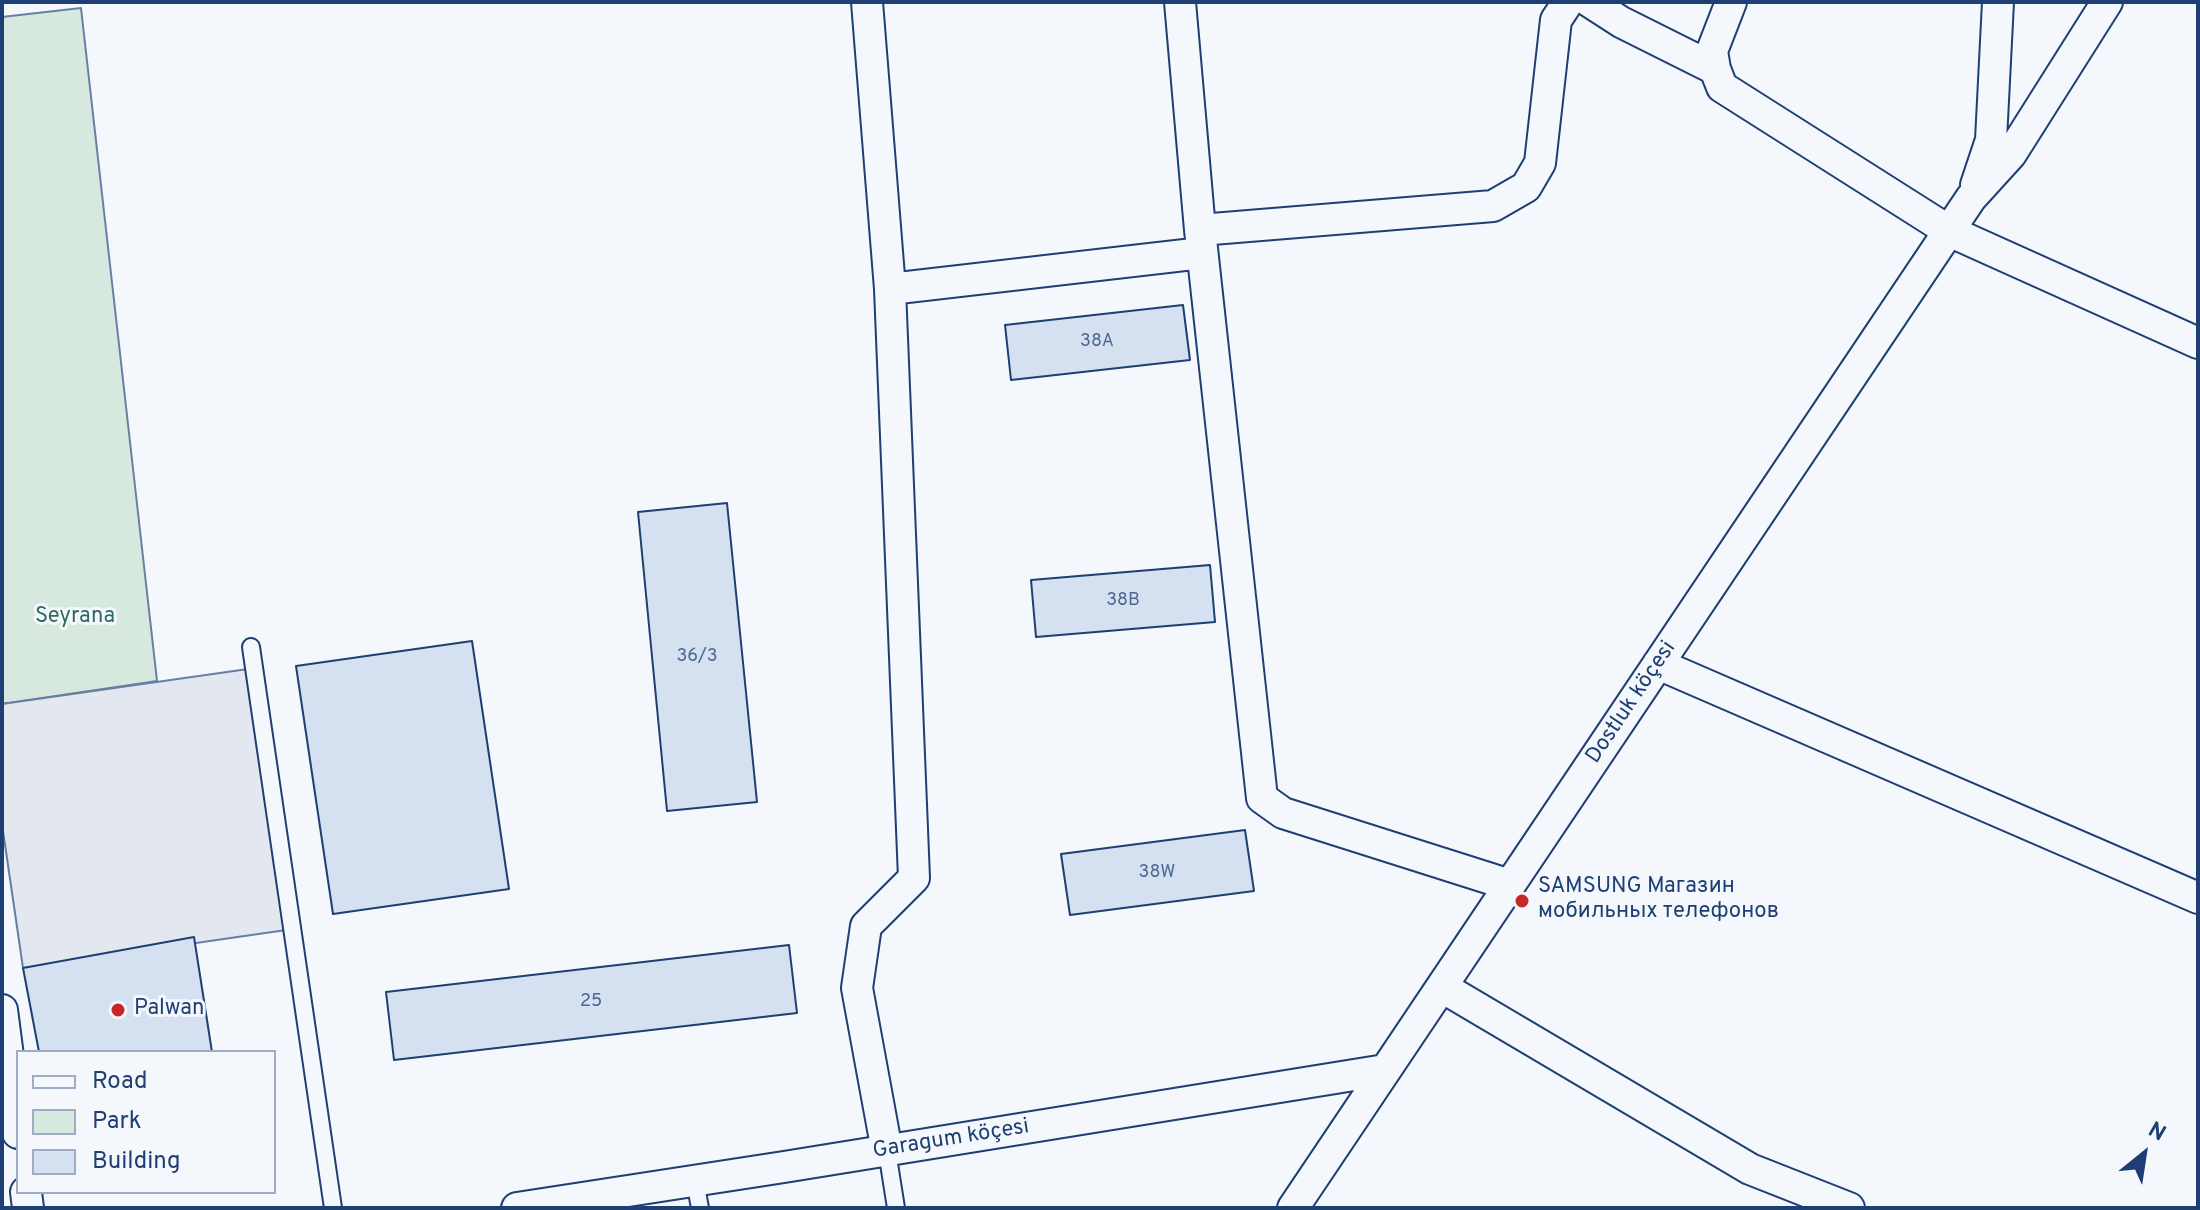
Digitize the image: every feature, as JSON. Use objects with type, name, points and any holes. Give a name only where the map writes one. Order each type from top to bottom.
[{"type":"street","points":[[867,2],[890,289],[914,878],[866,926],[857,988],[887,1151]]},
{"type":"street","points":[[1180,2],[1201,241],[1262,798],[1283,813],[1510,885]]},
{"type":"street","points":[[890,289],[1201,241],[1493,206],[1526,187],[1540,163],[1556,20],[1568,2]]},
{"type":"street","points":[[1590,2],[1621,22],[1715,69]]},
{"type":"street","points":[[1731,2],[1712,51],[1722,87],[1949,231],[2198,343]]},
{"type":"street","points":[[1971,198],[1991,140],[1998,2]]},
{"type":"street","points":[[1971,198],[2011,154],[2107,2]]},
{"type":"street","name":"Dostluk köçesi","points":[[1293,1208],[1971,198]]},
{"type":"street","points":[[1658,664],[2198,898]]},
{"type":"street","points":[[1442,987],[1750,1169],[1849,1208]]},
{"type":"street","points":[[2,1010],[16,1118]]},
{"type":"street","name":"Garagum köçesi","points":[[517,1208],[697,1194],[887,1151],[1385,1070]]},
{"type":"lane","points":[[251,647],[333,1208]]},
{"type":"lane","points":[[887,1151],[896,1208]]},
{"type":"green space","name":"Seyrana","points":[[81,8],[157,681],[2,704],[2,17]]},
{"type":"shaded area","points":[[255,668],[293,929],[23,968],[2,824],[2,704]]},
{"type":"building","points":[[1183,305],[1190,360],[1011,380],[1005,325]]},
{"type":"building","points":[[727,503],[757,802],[667,811],[638,512]]},
{"type":"building","points":[[1210,565],[1215,622],[1036,637],[1031,580]]},
{"type":"building","points":[[472,641],[509,889],[333,914],[296,666]]},
{"type":"building","points":[[1245,830],[1254,891],[1070,915],[1061,854]]},
{"type":"building","name":"Palwan","points":[[194,937],[212,1050],[39,1050],[23,968]]},
{"type":"building","points":[[789,945],[797,1013],[394,1060],[386,992]]},
{"type":"place","name":"SAMSUNG Магазин мобильных телефонов","points":[[1522,901]]},
{"type":"place","name":"Palwan","points":[[118,1010]]}]
